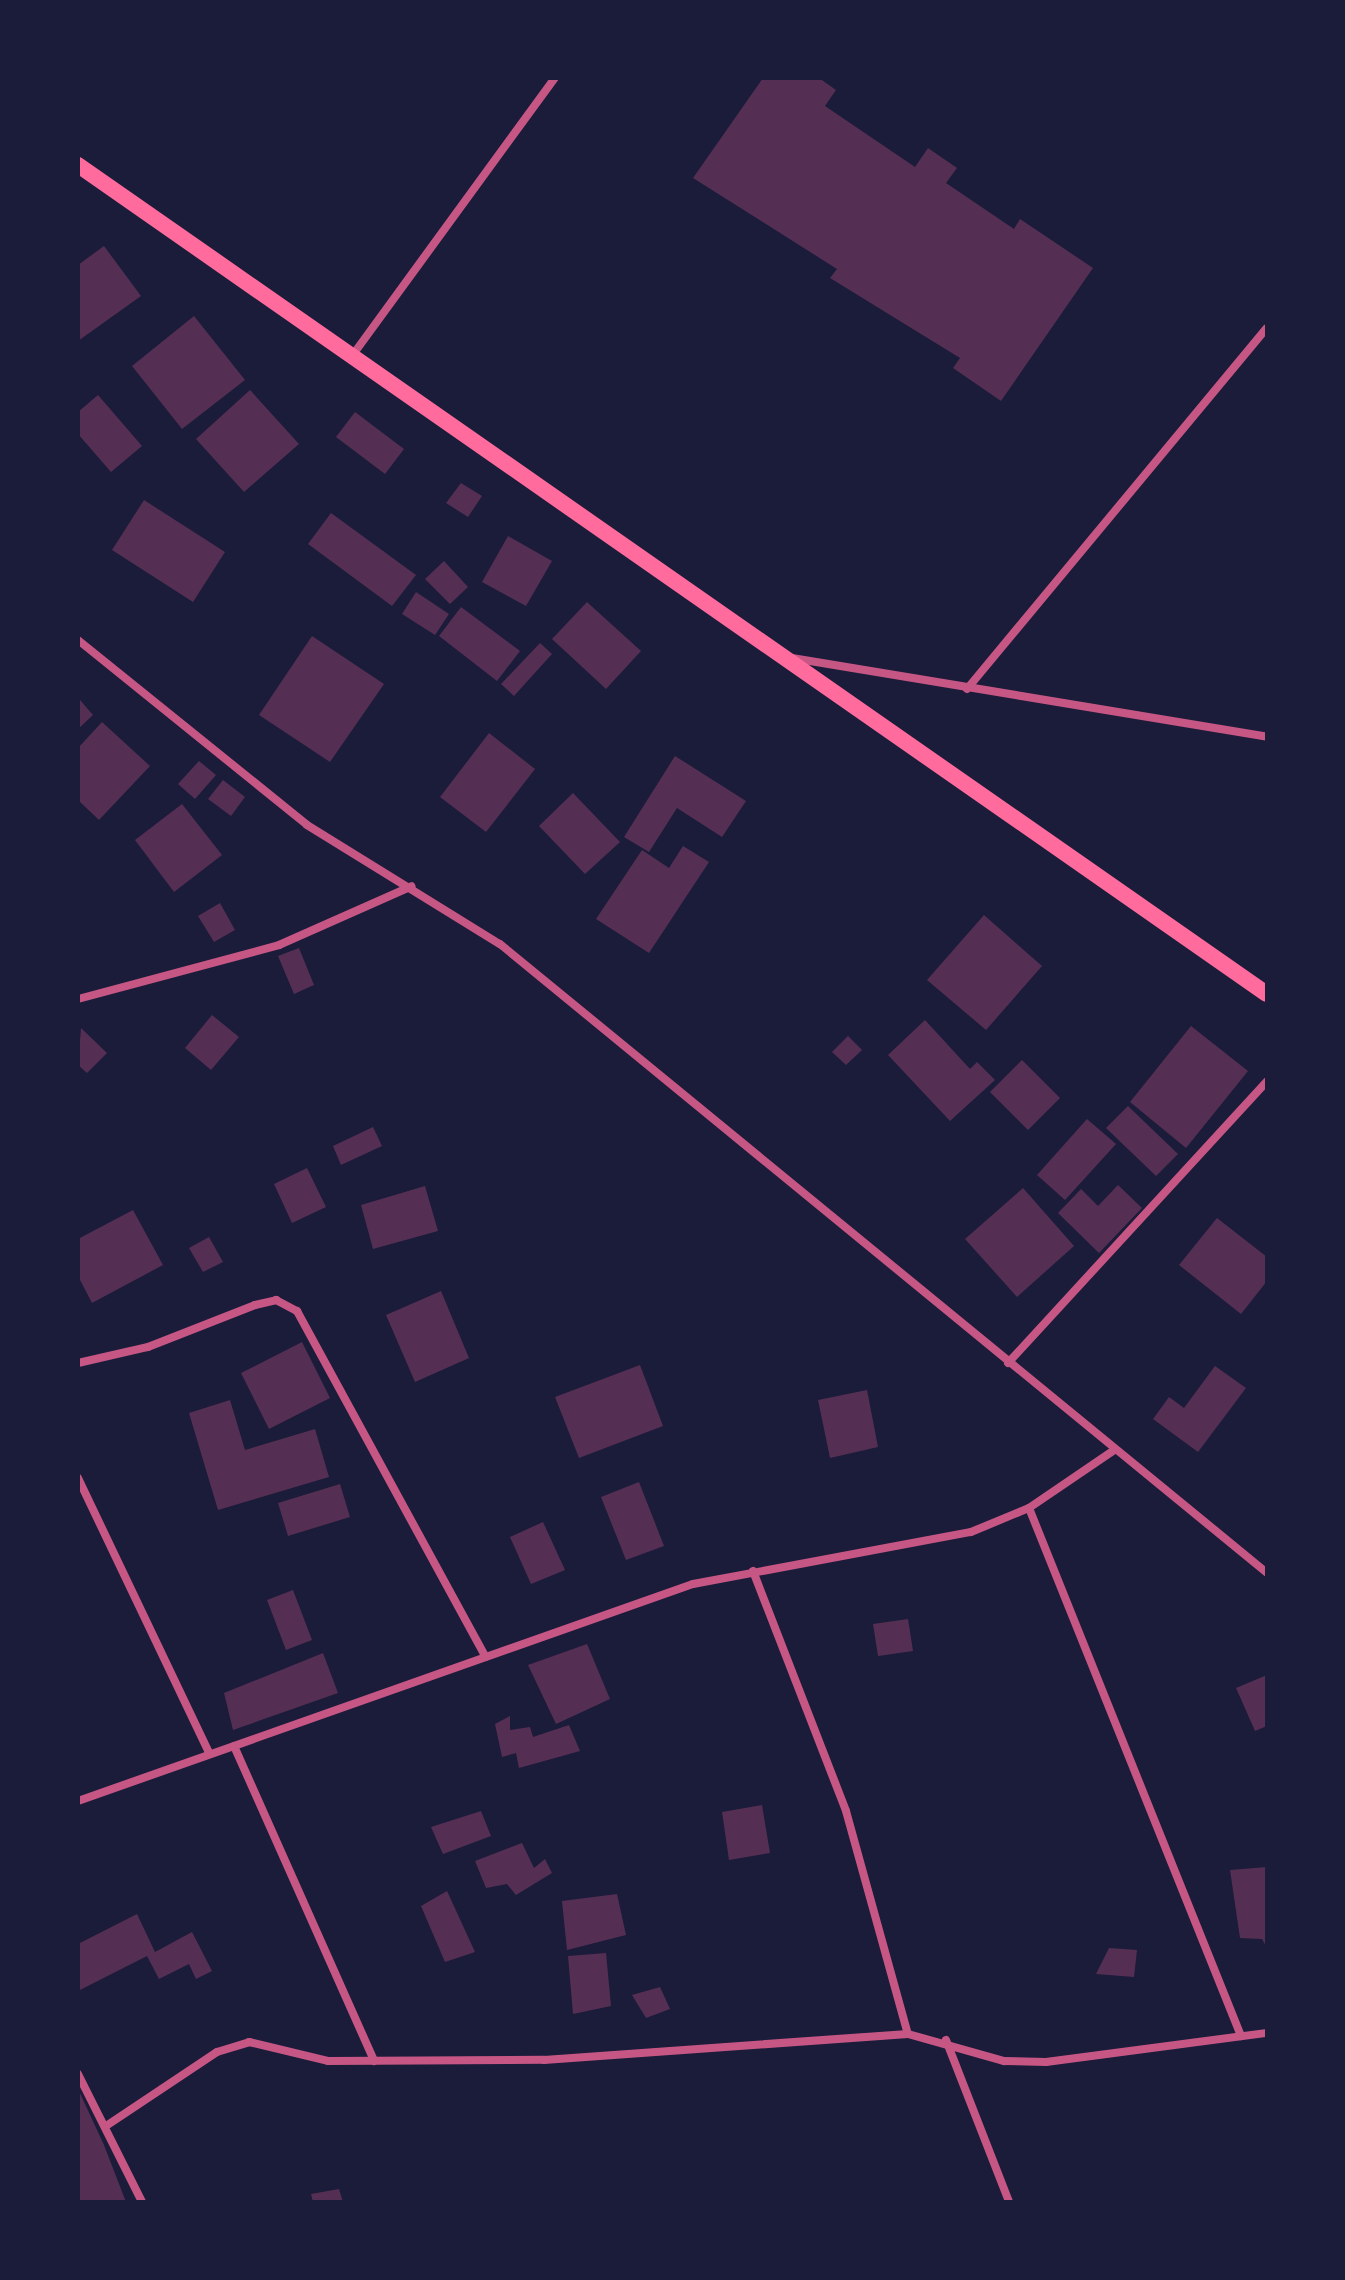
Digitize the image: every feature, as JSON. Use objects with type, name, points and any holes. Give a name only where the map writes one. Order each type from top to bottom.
[{"type":"main road","points":[[78,165],[1267,994]]},
{"type":"street","points":[[352,356],[555,78]]},
{"type":"street","points":[[967,689],[1267,328]]},
{"type":"street","points":[[78,640],[307,825],[412,886],[500,944],[1113,1451],[1267,1573]]},
{"type":"street","points":[[784,656],[1267,737]]},
{"type":"street","points":[[78,999],[279,945],[412,886]]},
{"type":"street","points":[[1008,1363],[1267,1081]]},
{"type":"street","points":[[78,1363],[148,1347],[255,1305],[276,1300],[297,1311],[486,1657]]},
{"type":"street","points":[[78,1801],[620,1607],[753,1571],[971,1532],[1029,1508],[1113,1451]]},
{"type":"street","points":[[78,1478],[209,1753]]},
{"type":"street","points":[[1029,1508],[1241,2036]]},
{"type":"street","points":[[753,1571],[846,1811],[908,2034]]},
{"type":"street","points":[[234,1746],[374,2061]]},
{"type":"street","points":[[109,2124],[217,2052],[249,2042],[328,2061],[544,2060],[908,2034],[946,2040],[1004,2061],[1046,2062],[1267,2033]]},
{"type":"street","points":[[946,2040],[1009,2202]]},
{"type":"street","points":[[78,2074],[109,2124],[142,2202]]},
{"type":"building","points":[[763,78],[819,78],[836,90],[825,106],[915,167],[928,148],[957,168],[946,183],[1014,229],[1020,219],[1093,268],[1001,401],[953,368],[960,358],[830,278],[837,269],[693,178]]},
{"type":"building","points":[[104,246],[141,296],[78,341],[78,265]]},
{"type":"building","points":[[194,316],[245,380],[182,429],[132,366]]},
{"type":"building","points":[[250,390],[299,444],[244,492],[196,439]]},
{"type":"building","points":[[98,395],[142,446],[111,472],[78,434],[78,412]]},
{"type":"building","points":[[355,412],[404,449],[385,474],[336,437]]},
{"type":"building","points":[[461,483],[482,496],[468,517],[446,503]]},
{"type":"building","points":[[144,500],[225,552],[193,602],[112,550]]},
{"type":"building","points":[[331,513],[416,575],[392,606],[308,544]]},
{"type":"building","points":[[508,536],[552,561],[526,606],[482,582]]},
{"type":"building","points":[[444,561],[468,587],[450,604],[425,579]]},
{"type":"building","points":[[416,592],[449,614],[435,635],[402,614]]},
{"type":"building","points":[[587,602],[641,651],[606,689],[552,639]]},
{"type":"building","points":[[461,607],[520,651],[497,681],[439,636]]},
{"type":"building","points":[[312,636],[384,684],[330,762],[259,715]]},
{"type":"building","points":[[540,643],[552,654],[514,696],[501,684]]},
{"type":"building","points":[[80,700],[93,715],[78,729],[78,702]]},
{"type":"building","points":[[102,722],[150,766],[99,820],[78,800],[78,748]]},
{"type":"building","points":[[489,733],[535,769],[486,832],[440,797]]},
{"type":"building","points":[[675,756],[746,801],[722,837],[677,808],[649,852],[624,837]]},
{"type":"building","points":[[199,761],[216,775],[195,799],[178,784]]},
{"type":"building","points":[[223,780],[245,797],[231,816],[208,799]]},
{"type":"building","points":[[573,793],[620,842],[585,874],[539,826]]},
{"type":"building","points":[[182,804],[222,855],[174,892],[135,840]]},
{"type":"building","points":[[683,846],[709,862],[649,953],[596,919],[642,850],[669,868]]},
{"type":"building","points":[[220,903],[235,930],[214,942],[198,916]]},
{"type":"building","points":[[984,915],[1042,966],[986,1030],[927,980]]},
{"type":"building","points":[[299,948],[314,985],[294,994],[278,956]]},
{"type":"building","points":[[212,1015],[239,1037],[211,1070],[185,1048]]},
{"type":"building","points":[[925,1020],[970,1069],[977,1062],[995,1080],[950,1121],[888,1055]]},
{"type":"building","points":[[1191,1026],[1248,1071],[1186,1148],[1130,1102]]},
{"type":"building","points":[[81,1028],[107,1053],[87,1073],[78,1065]]},
{"type":"building","points":[[848,1036],[862,1050],[846,1065],[832,1052]]},
{"type":"building","points":[[1022,1060],[1060,1098],[1028,1130],[990,1092]]},
{"type":"building","points":[[1128,1106],[1178,1154],[1156,1176],[1106,1128]]},
{"type":"building","points":[[1087,1119],[1116,1144],[1065,1200],[1037,1175]]},
{"type":"building","points":[[373,1127],[382,1146],[341,1165],[333,1146]]},
{"type":"building","points":[[307,1168],[326,1207],[292,1223],[274,1184]]},
{"type":"building","points":[[1118,1185],[1142,1208],[1099,1253],[1058,1213],[1081,1189],[1098,1206]]},
{"type":"building","points":[[425,1186],[438,1231],[373,1249],[361,1205]]},
{"type":"building","points":[[1023,1188],[1074,1246],[1017,1297],[965,1239]]},
{"type":"building","points":[[133,1210],[163,1265],[92,1303],[78,1276],[78,1239]]},
{"type":"building","points":[[1217,1218],[1267,1257],[1267,1281],[1241,1314],[1179,1265]]},
{"type":"building","points":[[209,1237],[223,1262],[203,1272],[189,1248]]},
{"type":"building","points":[[441,1291],[469,1358],[415,1382],[386,1315]]},
{"type":"building","points":[[302,1342],[330,1398],[269,1429],[241,1373]]},
{"type":"building","points":[[640,1365],[663,1426],[579,1458],[555,1397]]},
{"type":"building","points":[[1215,1366],[1246,1388],[1198,1452],[1153,1419],[1169,1397],[1184,1408]]},
{"type":"building","points":[[867,1390],[878,1447],[830,1458],[818,1400]]},
{"type":"building","points":[[230,1400],[245,1450],[315,1429],[329,1477],[218,1510],[189,1413]]},
{"type":"building","points":[[639,1482],[664,1546],[626,1560],[601,1497]]},
{"type":"building","points":[[340,1484],[350,1517],[288,1536],[278,1503]]},
{"type":"building","points":[[543,1522],[565,1570],[531,1584],[510,1537]]},
{"type":"building","points":[[293,1590],[312,1640],[286,1650],[267,1600]]},
{"type":"building","points":[[908,1619],[913,1651],[878,1656],[873,1624]]},
{"type":"building","points":[[587,1644],[610,1699],[556,1724],[528,1665]]},
{"type":"building","points":[[323,1653],[338,1693],[233,1730],[224,1693]]},
{"type":"building","points":[[1267,1675],[1267,1726],[1255,1731],[1236,1688]]},
{"type":"building","points":[[510,1716],[510,1730],[530,1727],[533,1737],[569,1725],[580,1751],[519,1768],[516,1753],[502,1757],[495,1724]]},
{"type":"building","points":[[762,1805],[770,1853],[729,1860],[722,1812]]},
{"type":"building","points":[[481,1811],[491,1836],[443,1854],[431,1827]]},
{"type":"building","points":[[522,1843],[534,1868],[545,1859],[552,1873],[516,1895],[507,1884],[486,1888],[475,1861]]},
{"type":"building","points":[[1267,1867],[1267,1948],[1262,1939],[1240,1938],[1230,1870]]},
{"type":"building","points":[[447,1891],[475,1952],[445,1962],[421,1906]]},
{"type":"building","points":[[617,1894],[626,1935],[567,1950],[562,1901]]},
{"type":"building","points":[[137,1914],[155,1952],[192,1932],[212,1971],[196,1979],[189,1964],[159,1979],[147,1956],[78,1991],[78,1944]]},
{"type":"building","points":[[1109,1948],[1137,1950],[1134,1977],[1096,1974]]},
{"type":"building","points":[[606,1953],[611,2006],[573,2014],[568,1956]]},
{"type":"building","points":[[660,1987],[670,2009],[646,2018],[632,1995]]},
{"type":"building","points":[[78,2089],[104,2145],[126,2202],[78,2202]]},
{"type":"building","points":[[339,2189],[343,2202],[313,2202],[311,2194]]}]
